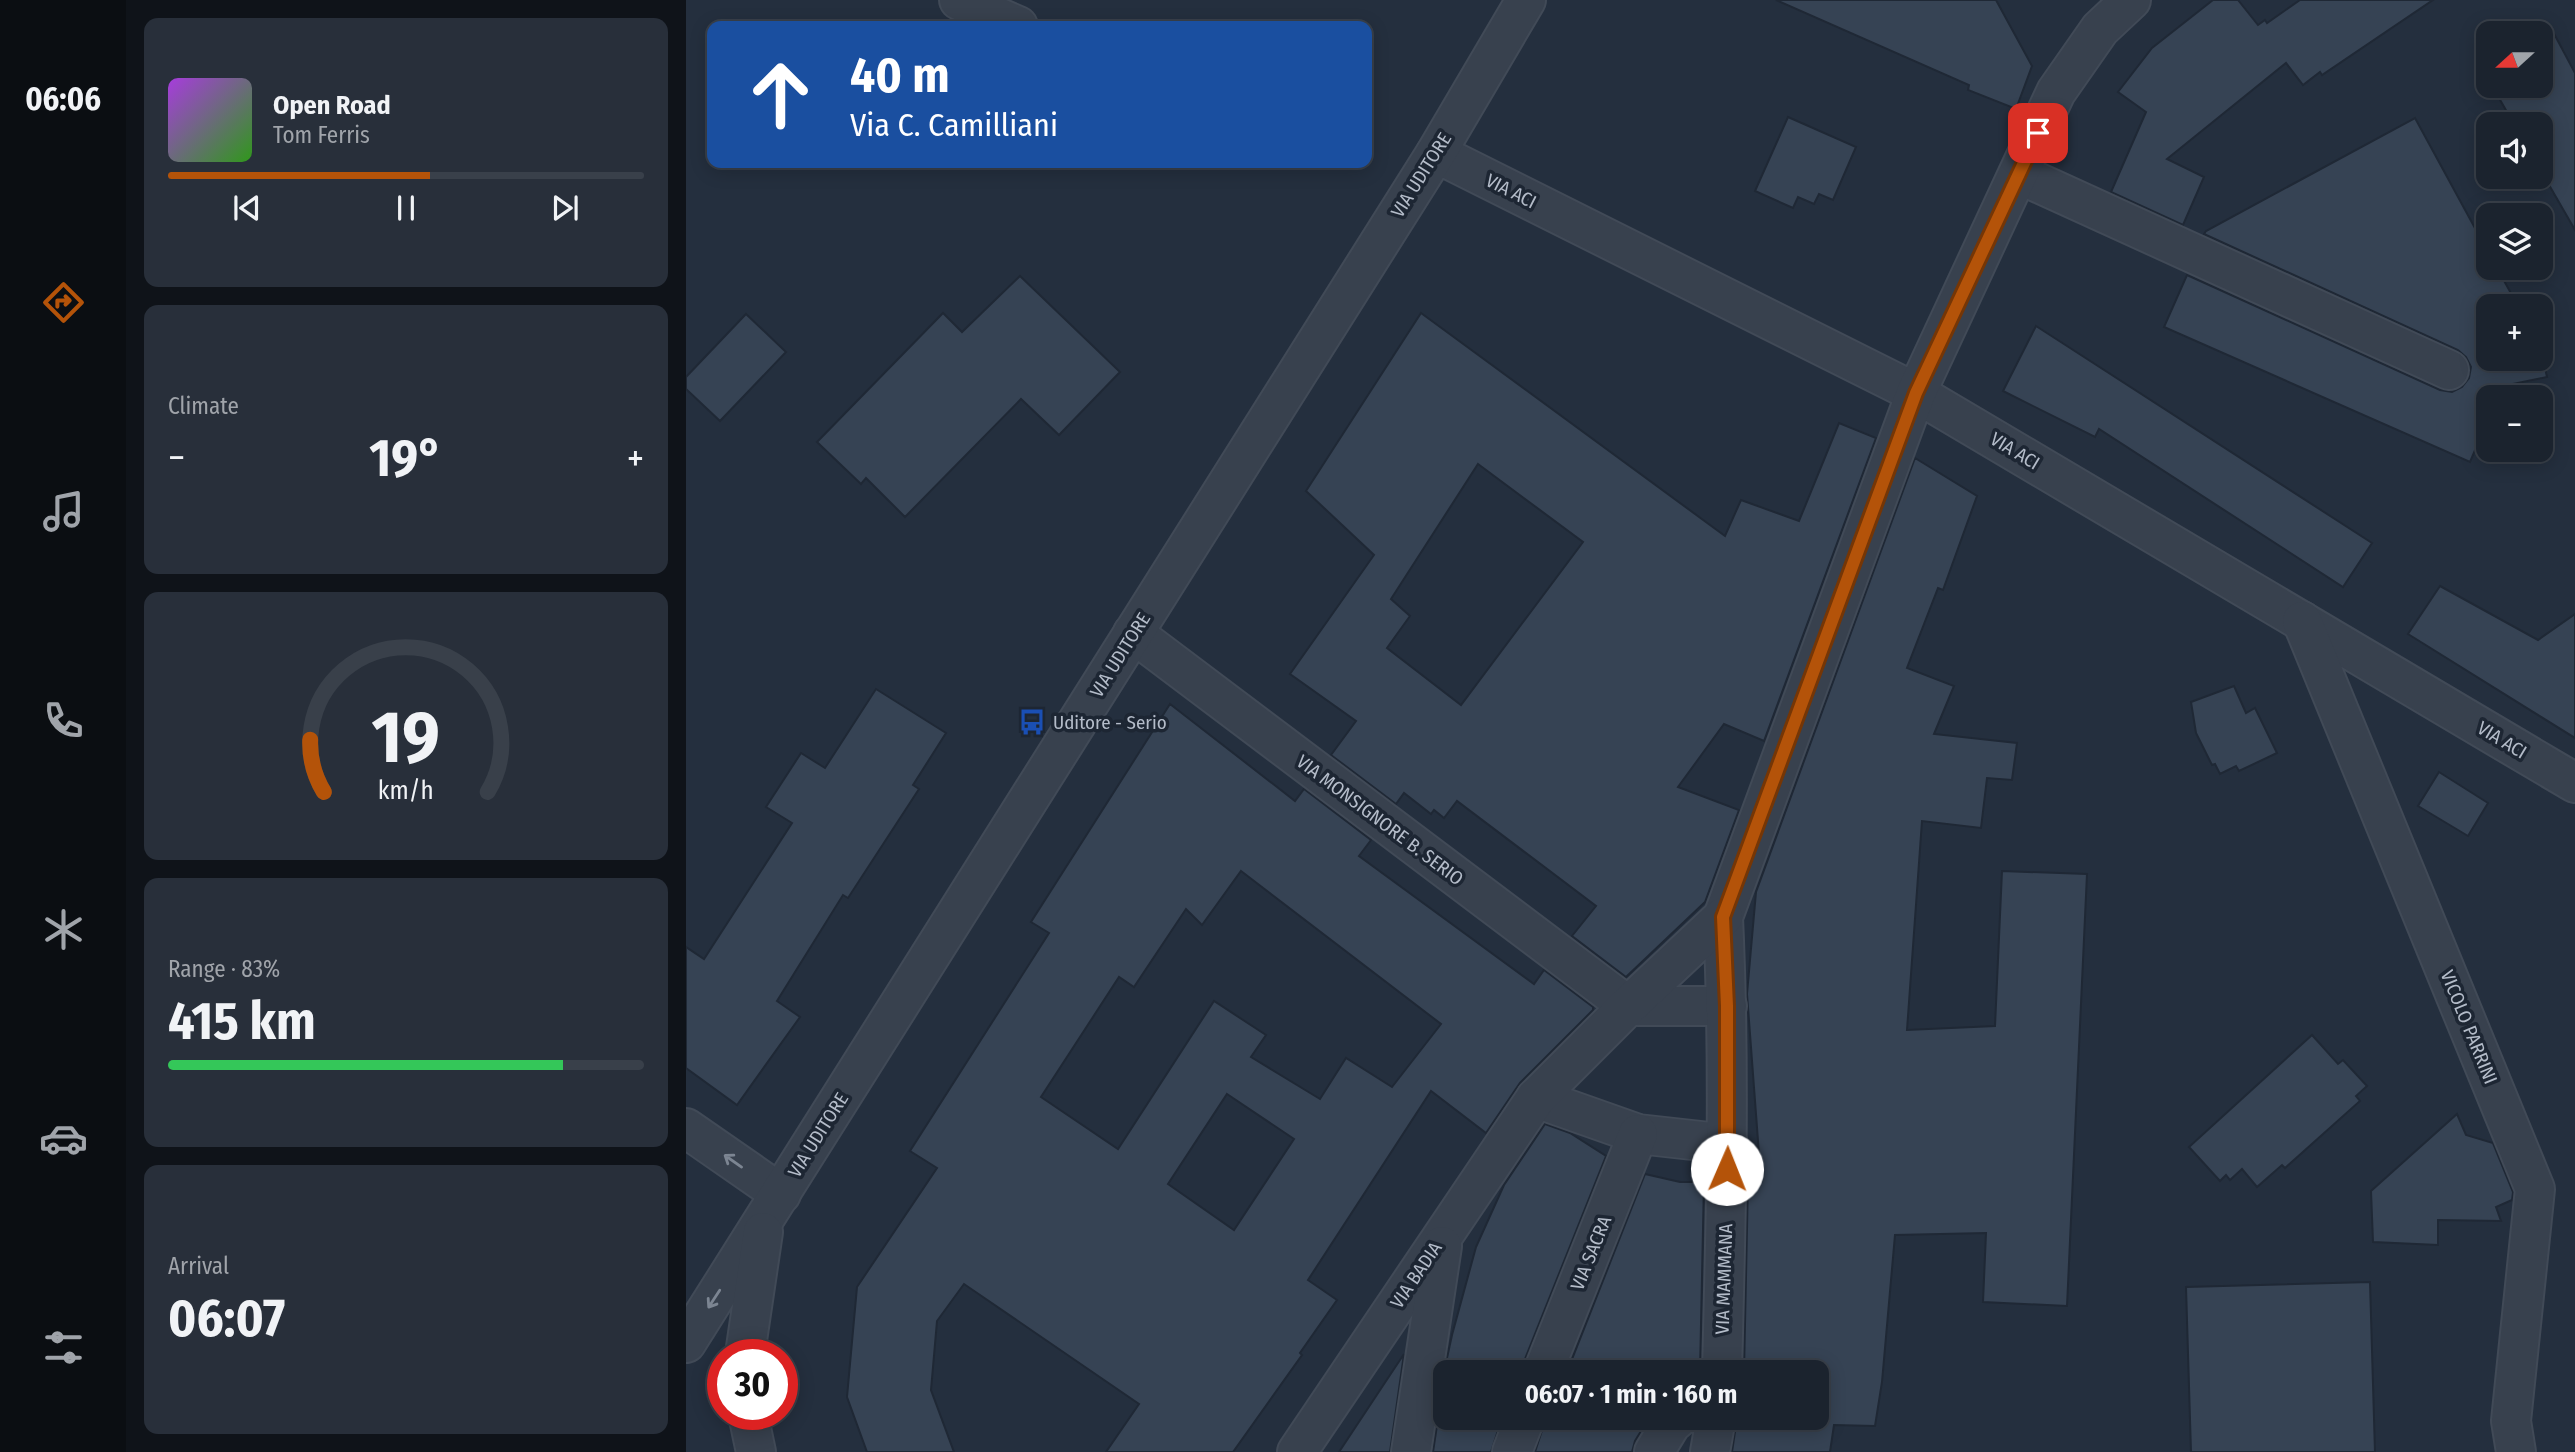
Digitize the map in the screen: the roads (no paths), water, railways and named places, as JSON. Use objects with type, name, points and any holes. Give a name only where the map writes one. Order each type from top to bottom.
[{"type":"street","points":[[959,0],[1007,21]]},
{"type":"street","name":"VIA UDITORE","points":[[686,1343],[1436,153],[1526,0]]},
{"type":"street","points":[[1723,917],[1916,393],[2056,92],[2101,29],[2131,0]]},
{"type":"street","name":"VIA ACI","points":[[1436,153],[1916,393],[2575,783]]},
{"type":"street","points":[[2019,174],[2449,370]]},
{"type":"street","name":"VICOLO PARRINI","points":[[2302,621],[2535,1188],[2511,1421],[2516,1452]]},
{"type":"street","name":"VIA MONSIGNORE B. SERIO","points":[[1133,633],[1628,1006]]},
{"type":"street","name":"VIA MAMMANA","points":[[1722,1360],[1728,1144],[1723,917]]},
{"type":"street","name":"VIA BADIA","points":[[1297,1452],[1536,1098],[1628,1006],[1723,917]]},
{"type":"street","points":[[1628,1006],[1727,1006]]},
{"type":"street","points":[[1536,1098],[1638,1134],[1728,1144]]},
{"type":"street","points":[[686,1128],[773,1207],[748,1339]]},
{"type":"street","name":"VIA SACRA","points":[[1549,1360],[1638,1134]]},
{"type":"street","points":[[1411,1452],[1444,1235]]},
{"type":"street","points":[[751,1430],[756,1452]]},
{"type":"street","points":[[1512,1452],[1520,1430]]},
{"type":"street","points":[[1654,1452],[1667,1430]]},
{"type":"street","points":[[1710,1452],[1714,1430]]},
{"type":"place","name":"Uditore - Serio","points":[[1032,722]]}]
